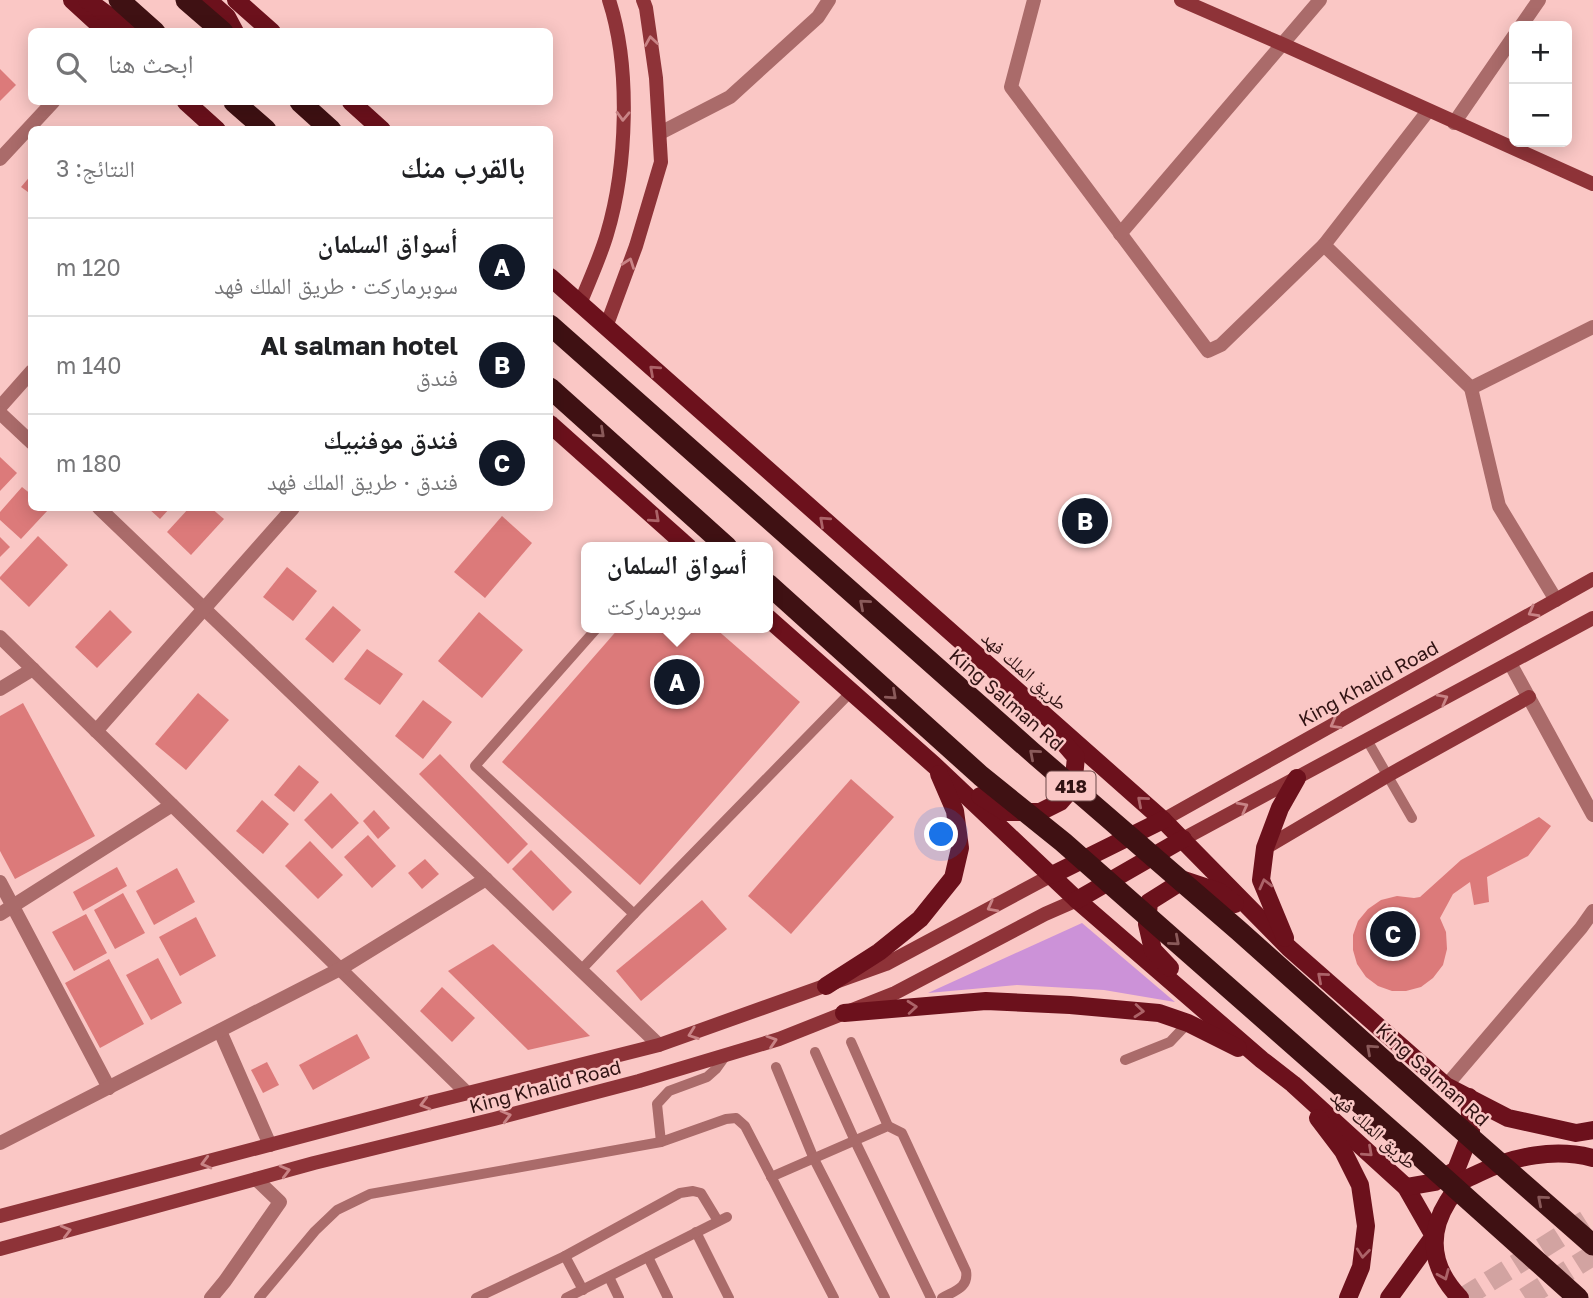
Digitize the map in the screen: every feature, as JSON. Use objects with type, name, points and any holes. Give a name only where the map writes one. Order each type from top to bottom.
[{"type":"highway","points":[[119,0],[150,28]]},
{"type":"highway","points":[[186,0],[218,28]]},
{"type":"highway","points":[[236,105],[260,126]]},
{"type":"highway","points":[[303,105],[323,123]]},
{"type":"highway","name":"King Salman Rd","points":[[553,328],[1593,1245]]},
{"type":"highway","points":[[553,391],[721,542]]},
{"type":"highway","name":"418","points":[[773,589],[981,776],[1073,851],[1578,1298]]},
{"type":"main road","points":[[72,0],[103,28]]},
{"type":"main road","points":[[87,0],[126,28]]},
{"type":"main road","points":[[208,0],[227,17],[233,28]]},
{"type":"main road","points":[[236,0],[268,28]]},
{"type":"main road","points":[[580,304],[607,234],[621,166],[624,86],[615,19],[609,0]]},
{"type":"main road","points":[[606,327],[636,246],[661,162],[656,78],[643,0]]},
{"type":"main road","points":[[1181,0],[1593,184]]},
{"type":"main road","points":[[189,105],[213,126]]},
{"type":"main road","points":[[354,105],[378,126]]},
{"type":"main road","name":"طريق الملك فهد","points":[[553,280],[1163,820],[1289,948],[1446,1086],[1508,1118]]},
{"type":"main road","points":[[553,427],[676,542]]},
{"type":"main road","name":"King Khalid Road","points":[[1163,820],[1593,579]]},
{"type":"main road","points":[[1077,900],[1183,839],[1593,618]]},
{"type":"main road","name":"طريق الملك فهد","points":[[773,622],[937,767],[1077,900],[1293,1084],[1406,1187],[1434,1236],[1436,1256],[1448,1285],[1460,1298]]},
{"type":"main road","points":[[937,767],[1005,812],[1040,813],[1060,802],[1073,787],[1076,757],[1014,688]]},
{"type":"main road","points":[[1265,848],[1529,697]]},
{"type":"main road","points":[[826,986],[879,952],[920,919],[953,878],[960,848],[955,811],[937,767]]},
{"type":"main road","points":[[1289,948],[1261,880],[1265,848],[1280,808],[1297,778]]},
{"type":"main road","points":[[1052,875],[1163,820]]},
{"type":"main road","name":"King Khalid Road","points":[[0,1216],[659,1045],[886,964],[1052,875]]},
{"type":"main road","points":[[1262,1060],[1153,950],[1147,924],[1149,902],[1184,880],[1220,892],[1289,948]]},
{"type":"main road","name":"King Khalid Road","points":[[0,1249],[256,1179],[625,1084],[779,1039],[895,993],[1077,900]]},
{"type":"main road","points":[[844,1013],[986,1001],[1159,1013],[1188,1023],[1262,1060]]},
{"type":"main road","points":[[1293,1084],[1343,1151],[1360,1185],[1366,1226],[1361,1267],[1348,1298]]},
{"type":"main road","points":[[1406,1187],[1435,1182],[1456,1170],[1471,1132],[1469,1097]]},
{"type":"main road","points":[[1508,1118],[1576,1133],[1593,1130]]},
{"type":"main road","points":[[1508,1118],[1588,1154]]},
{"type":"main road","points":[[1389,1298],[1434,1236],[1438,1217],[1460,1183],[1500,1163],[1531,1155],[1588,1154]]},
{"type":"street","points":[[660,133],[730,97],[818,16],[830,0]]},
{"type":"street","points":[[1034,0],[1011,87],[1208,351],[1222,345],[1324,245],[1428,111]]},
{"type":"street","points":[[1121,234],[1320,0]]},
{"type":"street","points":[[1524,21],[1539,0]]},
{"type":"street","points":[[1454,123],[1509,43]]},
{"type":"street","points":[[31,126],[50,105]]},
{"type":"street","points":[[0,159],[28,129]]},
{"type":"street","points":[[1324,245],[1471,388],[1499,506],[1556,600]]},
{"type":"street","points":[[1471,388],[1593,327]]},
{"type":"street","points":[[0,407],[28,376]]},
{"type":"street","points":[[0,413],[28,439]]},
{"type":"street","points":[[102,511],[659,1045]]},
{"type":"street","points":[[96,731],[290,511]]},
{"type":"street","points":[[0,637],[467,1093]]},
{"type":"street","points":[[1510,663],[1593,816]]},
{"type":"street","points":[[0,689],[33,669]]},
{"type":"street","points":[[0,914],[173,805]]},
{"type":"street","points":[[0,1143],[340,969],[486,879]]},
{"type":"street","points":[[0,882],[109,1088]]},
{"type":"street","points":[[1446,1086],[1593,911]]},
{"type":"street","points":[[1581,928],[1593,937]]},
{"type":"street","points":[[219,1031],[270,1146]]},
{"type":"street","points":[[211,1298],[280,1202],[256,1179]]},
{"type":"lane","points":[[593,633],[475,766],[634,914]]},
{"type":"lane","points":[[581,970],[851,692]]},
{"type":"lane","points":[[1367,740],[1412,817]]},
{"type":"lane","points":[[1125,1060],[1170,1042],[1188,1023]]},
{"type":"lane","points":[[851,1042],[888,1126],[902,1133],[966,1271],[968,1279],[965,1285],[942,1298]]},
{"type":"lane","points":[[815,1052],[931,1298]]},
{"type":"lane","points":[[661,1142],[657,1104],[669,1091],[707,1077],[726,1055]]},
{"type":"lane","points":[[776,1067],[814,1159],[885,1298]]},
{"type":"lane","points":[[260,1298],[315,1231],[337,1210],[370,1194],[661,1142],[736,1118],[745,1126],[834,1298]]},
{"type":"lane","points":[[771,1177],[888,1126]]},
{"type":"lane","points":[[476,1298],[565,1256],[680,1194],[693,1191],[701,1193],[722,1219],[566,1298]]},
{"type":"lane","points":[[696,1232],[729,1298]]},
{"type":"lane","points":[[565,1256],[583,1290]]},
{"type":"lane","points":[[648,1257],[668,1298]]},
{"type":"lane","points":[[609,1277],[619,1298]]},
{"type":"shaded area","points":[[1082,923],[1175,1002],[1104,990],[1017,985],[928,993]]},
{"type":"building","points":[[0,69],[16,85],[0,101]]},
{"type":"building","points":[[28,179],[28,192],[21,187]]},
{"type":"building","points":[[0,457],[17,473],[0,491]]},
{"type":"building","points":[[22,487],[28,492],[28,511],[47,511],[21,539],[0,520],[0,512]]},
{"type":"building","points":[[151,511],[167,511],[160,519]]},
{"type":"building","points":[[186,511],[215,511],[224,519],[191,555],[167,532]]},
{"type":"building","points":[[502,516],[532,543],[485,598],[454,572]]},
{"type":"building","points":[[38,536],[68,565],[29,607],[0,577]]},
{"type":"building","points":[[0,537],[10,547],[0,557]]},
{"type":"building","points":[[287,567],[317,591],[293,621],[263,597]]},
{"type":"building","points":[[333,606],[361,630],[333,663],[305,639]]},
{"type":"building","points":[[110,610],[132,632],[97,668],[75,647]]},
{"type":"building","points":[[479,612],[523,650],[482,698],[438,661]]},
{"type":"building","points":[[615,633],[721,633],[800,702],[640,885],[502,762]]},
{"type":"building","points":[[367,649],[403,674],[380,705],[344,679]]},
{"type":"building","points":[[198,693],[229,720],[186,770],[155,744]]},
{"type":"building","points":[[423,700],[452,722],[423,759],[395,736]]},
{"type":"building","points":[[23,703],[95,836],[15,879],[0,851],[0,716]]},
{"type":"building","points":[[440,754],[528,844],[508,864],[419,774]]},
{"type":"building","points":[[299,765],[319,782],[294,812],[274,795]]},
{"type":"building","points":[[851,779],[894,817],[791,934],[748,896]]},
{"type":"building","points":[[331,793],[359,823],[332,849],[304,820]]},
{"type":"building","points":[[262,800],[289,824],[263,854],[236,831]]},
{"type":"building","points":[[374,810],[390,828],[378,839],[363,821]]},
{"type":"building","points":[[1539,817],[1551,826],[1528,856],[1487,877],[1489,902],[1474,905],[1470,882],[1453,894],[1440,918],[1446,932],[1447,949],[1443,965],[1433,978],[1421,987],[1392,991],[1378,986],[1366,977],[1357,964],[1353,935],[1358,921],[1368,909],[1381,900],[1397,896],[1420,897],[1461,860]]},
{"type":"building","points":[[368,835],[396,866],[372,888],[344,857]]},
{"type":"building","points":[[310,841],[343,875],[318,899],[285,866]]},
{"type":"building","points":[[531,850],[572,892],[553,911],[512,869]]},
{"type":"building","points":[[425,859],[439,874],[422,889],[408,873]]},
{"type":"building","points":[[117,867],[127,886],[83,911],[73,892]]},
{"type":"building","points":[[177,868],[195,902],[154,925],[136,891]]},
{"type":"building","points":[[123,893],[145,933],[115,949],[94,910]]},
{"type":"building","points":[[702,900],[727,929],[641,1001],[616,971]]},
{"type":"building","points":[[86,914],[107,953],[74,971],[52,932]]},
{"type":"building","points":[[196,917],[216,956],[180,976],[159,937]]},
{"type":"building","points":[[493,944],[590,1036],[528,1050],[448,971]]},
{"type":"building","points":[[158,958],[182,1003],[151,1020],[126,975]]},
{"type":"building","points":[[109,959],[144,1024],[100,1048],[65,983]]},
{"type":"building","points":[[442,987],[475,1018],[452,1042],[420,1011]]},
{"type":"building","points":[[357,1034],[370,1058],[313,1090],[299,1065]]},
{"type":"building","points":[[267,1062],[279,1085],[263,1093],[251,1070]]},
{"type":"tunnel","points":[[1463,1298],[1593,1216]]},
{"type":"tunnel","points":[[1525,1298],[1593,1255]]},
{"type":"place","name":"Al salman hotel","points":[[1085,521]]},
{"type":"place","name":"أسواق السلمان","points":[[677,682]]},
{"type":"place","name":"فندق موفنبيك","points":[[1393,934]]}]
